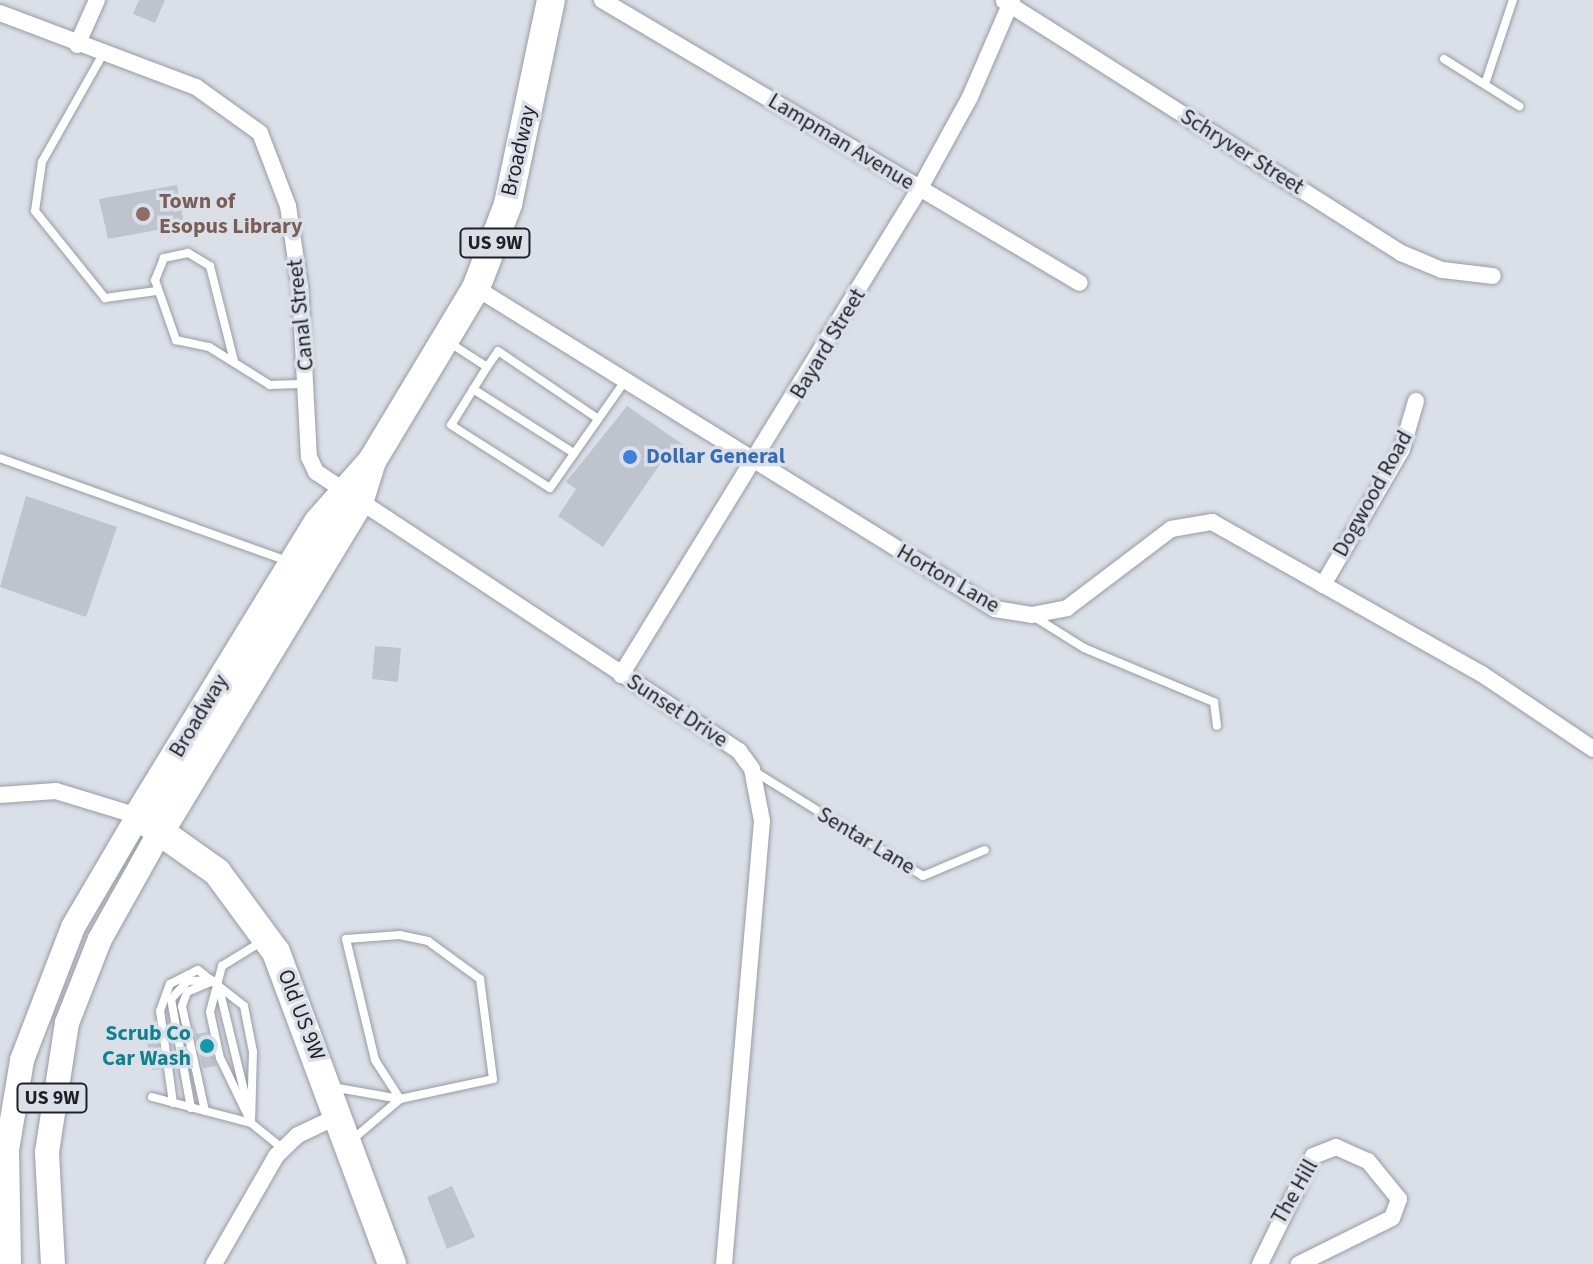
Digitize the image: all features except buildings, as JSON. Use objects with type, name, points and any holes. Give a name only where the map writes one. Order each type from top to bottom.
[{"type":"highway","name":"Broadway","points":[[150,823],[476,288],[515,175],[551,0]]},
{"type":"highway","name":"Broadway","points":[[150,823],[292,563],[349,498]]},
{"type":"highway","name":"Old US 9W","points":[[150,823],[217,872],[268,938],[300,1004],[392,1264]]},
{"type":"main road","name":"US 9W","points":[[9,1264],[7,1150],[22,1060],[73,927],[150,823]]},
{"type":"main road","name":"US 9W","points":[[53,1264],[47,1152],[67,1023],[150,823]]},
{"type":"street","points":[[77,45],[97,0]]},
{"type":"street","name":"Lampman Avenue","points":[[602,0],[1080,283]]},
{"type":"street","name":"Bayard Street","points":[[621,675],[756,463],[920,188],[970,97],[1008,2]]},
{"type":"street","name":"Schryver Street","points":[[1008,2],[1401,253],[1442,270],[1493,276]]},
{"type":"street","name":"Canal Street","points":[[0,13],[77,45],[196,87],[260,133],[288,206],[307,384],[309,457],[349,498]]},
{"type":"street","name":"Horton Lane","points":[[476,288],[973,598],[1032,615]]},
{"type":"street","name":"Dogwood Road","points":[[1323,585],[1402,449],[1416,401]]},
{"type":"street","name":"Sunset Drive","points":[[349,498],[739,751],[752,769]]},
{"type":"street","points":[[1032,615],[1084,599],[1171,529],[1198,520],[1228,528],[1482,674],[1588,743]]},
{"type":"street","points":[[724,1264],[762,821],[752,769]]},
{"type":"street","points":[[0,795],[56,791],[150,823]]},
{"type":"street","points":[[214,1264],[282,1148],[338,1116]]},
{"type":"street","name":"The Hill","points":[[1260,1264],[1313,1156],[1336,1147],[1368,1161],[1399,1199],[1392,1218],[1299,1264]]},
{"type":"lane","points":[[1485,84],[1513,0]]},
{"type":"lane","points":[[103,54],[42,162],[35,211],[105,298],[157,291]]},
{"type":"lane","points":[[1444,59],[1519,106]]},
{"type":"lane","points":[[234,361],[210,266],[203,257],[188,253],[164,258],[155,269],[157,291],[176,340],[234,361],[270,385],[307,384]]},
{"type":"lane","points":[[446,340],[487,367]]},
{"type":"lane","points":[[597,418],[498,351],[451,425],[550,488],[625,381]]},
{"type":"lane","points":[[473,389],[574,453]]},
{"type":"lane","points":[[0,458],[292,563]]},
{"type":"lane","points":[[1032,615],[1084,648],[1214,702],[1217,726]]},
{"type":"lane","name":"Sentar Lane","points":[[752,769],[923,876],[985,850]]},
{"type":"lane","points":[[327,1086],[400,1099],[493,1079],[480,979],[428,941],[376,933],[346,939],[375,1060],[400,1099]]},
{"type":"lane","points":[[251,1123],[214,1031],[217,980],[222,966],[268,938]]},
{"type":"lane","points":[[173,1103],[160,1011],[165,993],[177,977],[198,970],[217,980],[244,1006],[248,1025],[251,1123]]},
{"type":"lane","points":[[191,1108],[171,999],[188,981],[217,980]]},
{"type":"lane","points":[[205,1111],[182,1006],[187,992],[217,980]]},
{"type":"lane","points":[[217,980],[251,1123]]},
{"type":"lane","points":[[152,1097],[251,1123],[282,1148]]},
{"type":"lane","points":[[348,1144],[400,1099]]},
{"type":"place","name":"Town of Esopus Library","points":[[143,214]]},
{"type":"place","name":"Dollar General","points":[[630,457]]},
{"type":"place","name":"Scrub Co Car Wash","points":[[207,1046]]}]
